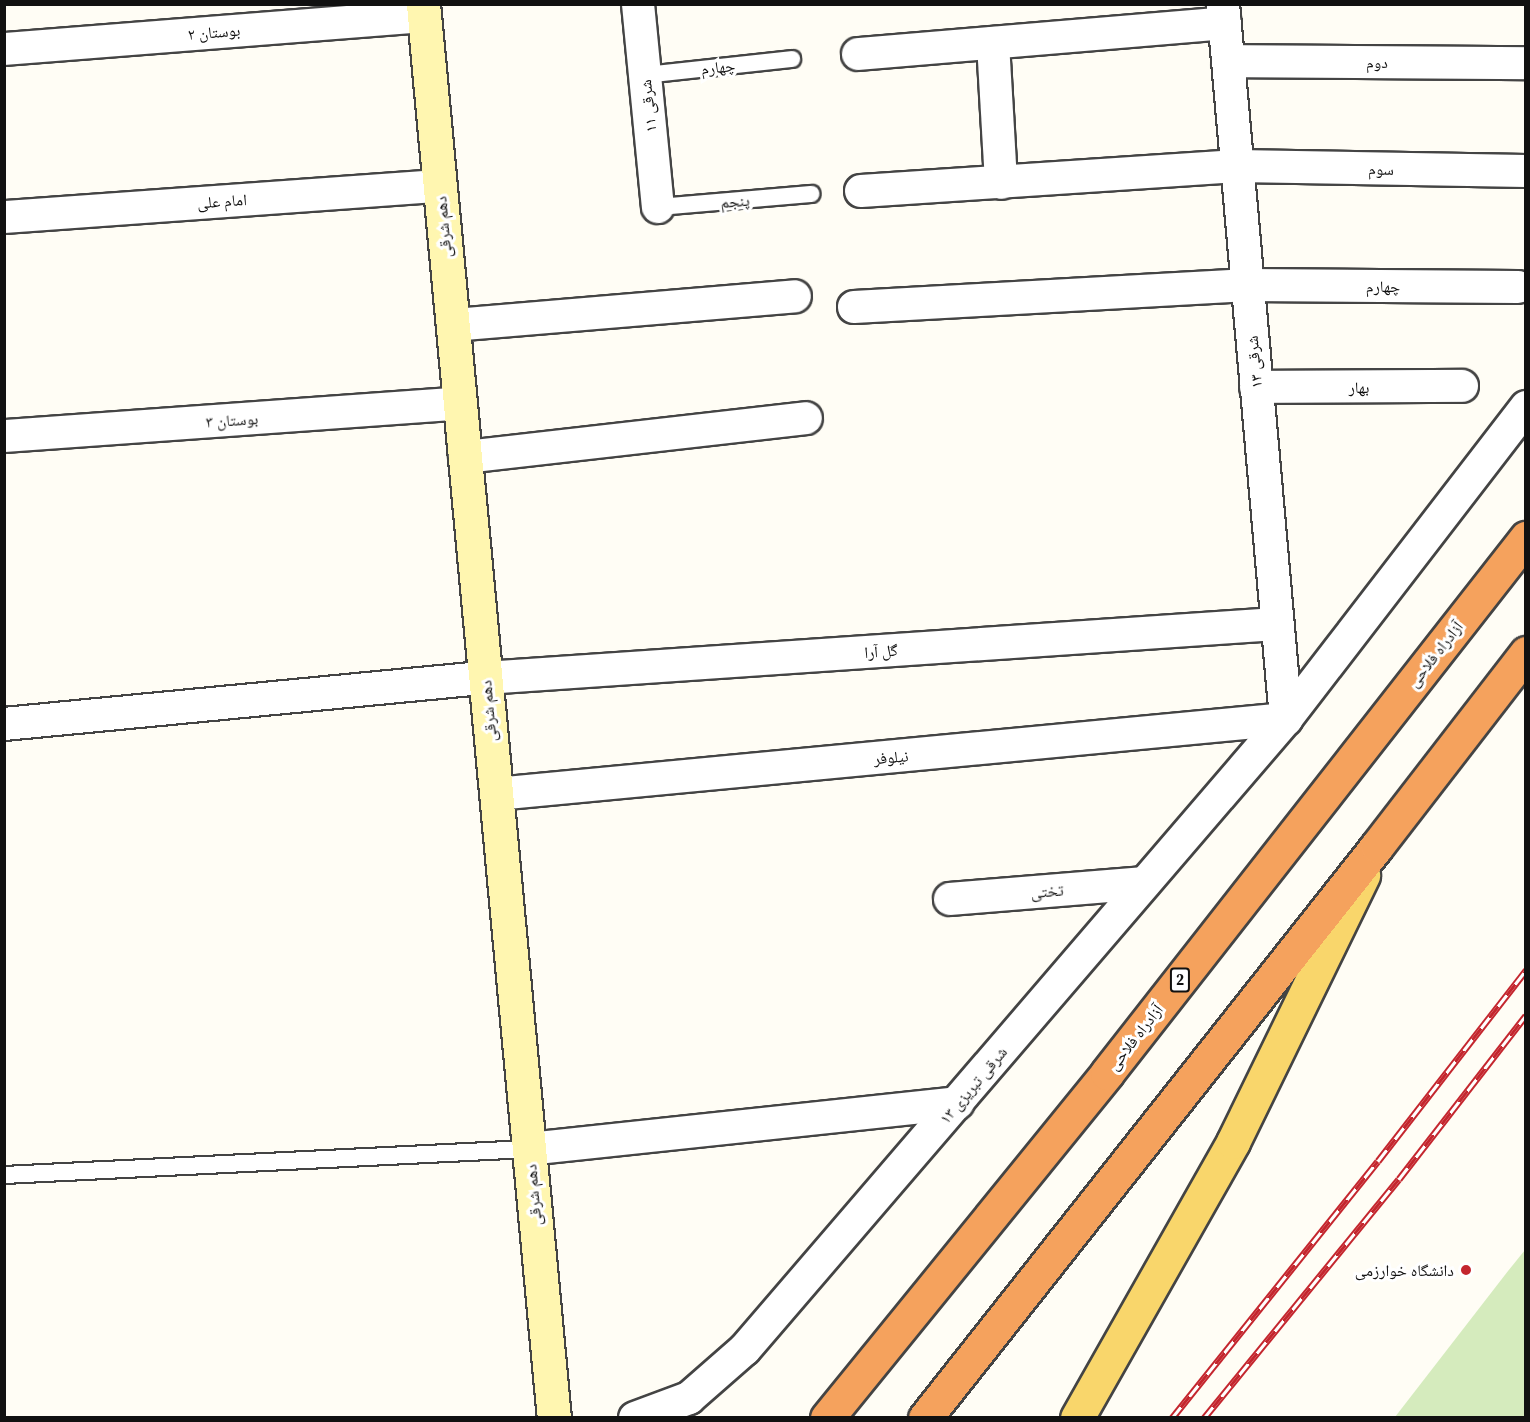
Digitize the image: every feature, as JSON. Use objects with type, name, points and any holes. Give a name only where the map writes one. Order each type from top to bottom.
[{"type":"highway","name":"آزادراه فلاحی","points":[[827,1418],[1107,1073],[1526,538]]},
{"type":"highway","points":[[925,1418],[1377,846],[1526,653]]},
{"type":"main road","points":[[1077,1418],[1233,1142],[1377,846]]},
{"type":"street","name":"۱۱ شرقی","points":[[638,4],[658,207]]},
{"type":"street","name":"بوستان ۲","points":[[4,49],[423,10]]},
{"type":"street","name":"دهم شرقی","points":[[423,10],[554,1418]]},
{"type":"street","points":[[858,54],[993,43],[1224,14]]},
{"type":"street","name":"۱۳ شرقی","points":[[1224,14],[1286,719]]},
{"type":"street","points":[[993,43],[1000,183]]},
{"type":"street","name":"دوم","points":[[1228,61],[1526,63]]},
{"type":"street","name":"سوم","points":[[861,191],[1237,166],[1526,171]]},
{"type":"street","name":"امام علی","points":[[4,217],[440,186]]},
{"type":"street","name":"چهارم","points":[[854,307],[1248,285],[1518,287]]},
{"type":"street","points":[[453,325],[795,296]]},
{"type":"street","name":"بهار","points":[[1256,387],[1462,386]]},
{"type":"street","name":"بوستان ۳","points":[[4,436],[460,403]]},
{"type":"street","name":"۱۳ شرقی تبریزی","points":[[635,1418],[689,1398],[745,1349],[1286,719],[1526,407]]},
{"type":"street","points":[[465,457],[806,418]]},
{"type":"street","name":"گل آرا","points":[[4,724],[485,678],[1276,624]]},
{"type":"street","name":"نیلوفر","points":[[496,794],[1286,719]]},
{"type":"street","name":"تختی","points":[[950,899],[1144,883]]},
{"type":"street","points":[[529,1149],[958,1103]]},
{"type":"lane","name":"چهارم","points":[[645,75],[792,59]]},
{"type":"lane","name":"پنجم","points":[[658,207],[811,194]]},
{"type":"lane","points":[[4,1176],[529,1149]]},
{"type":"green space","points":[[1525,1250],[1525,1417],[1395,1417],[1508,1271]]},
{"type":"railway","points":[[1172,1418],[1378,1161],[1526,970]]},
{"type":"railway","points":[[1204,1418],[1399,1179],[1526,1015]]},
{"type":"place","name":"دانشگاه خوارزمی","points":[[1466,1270]]}]
